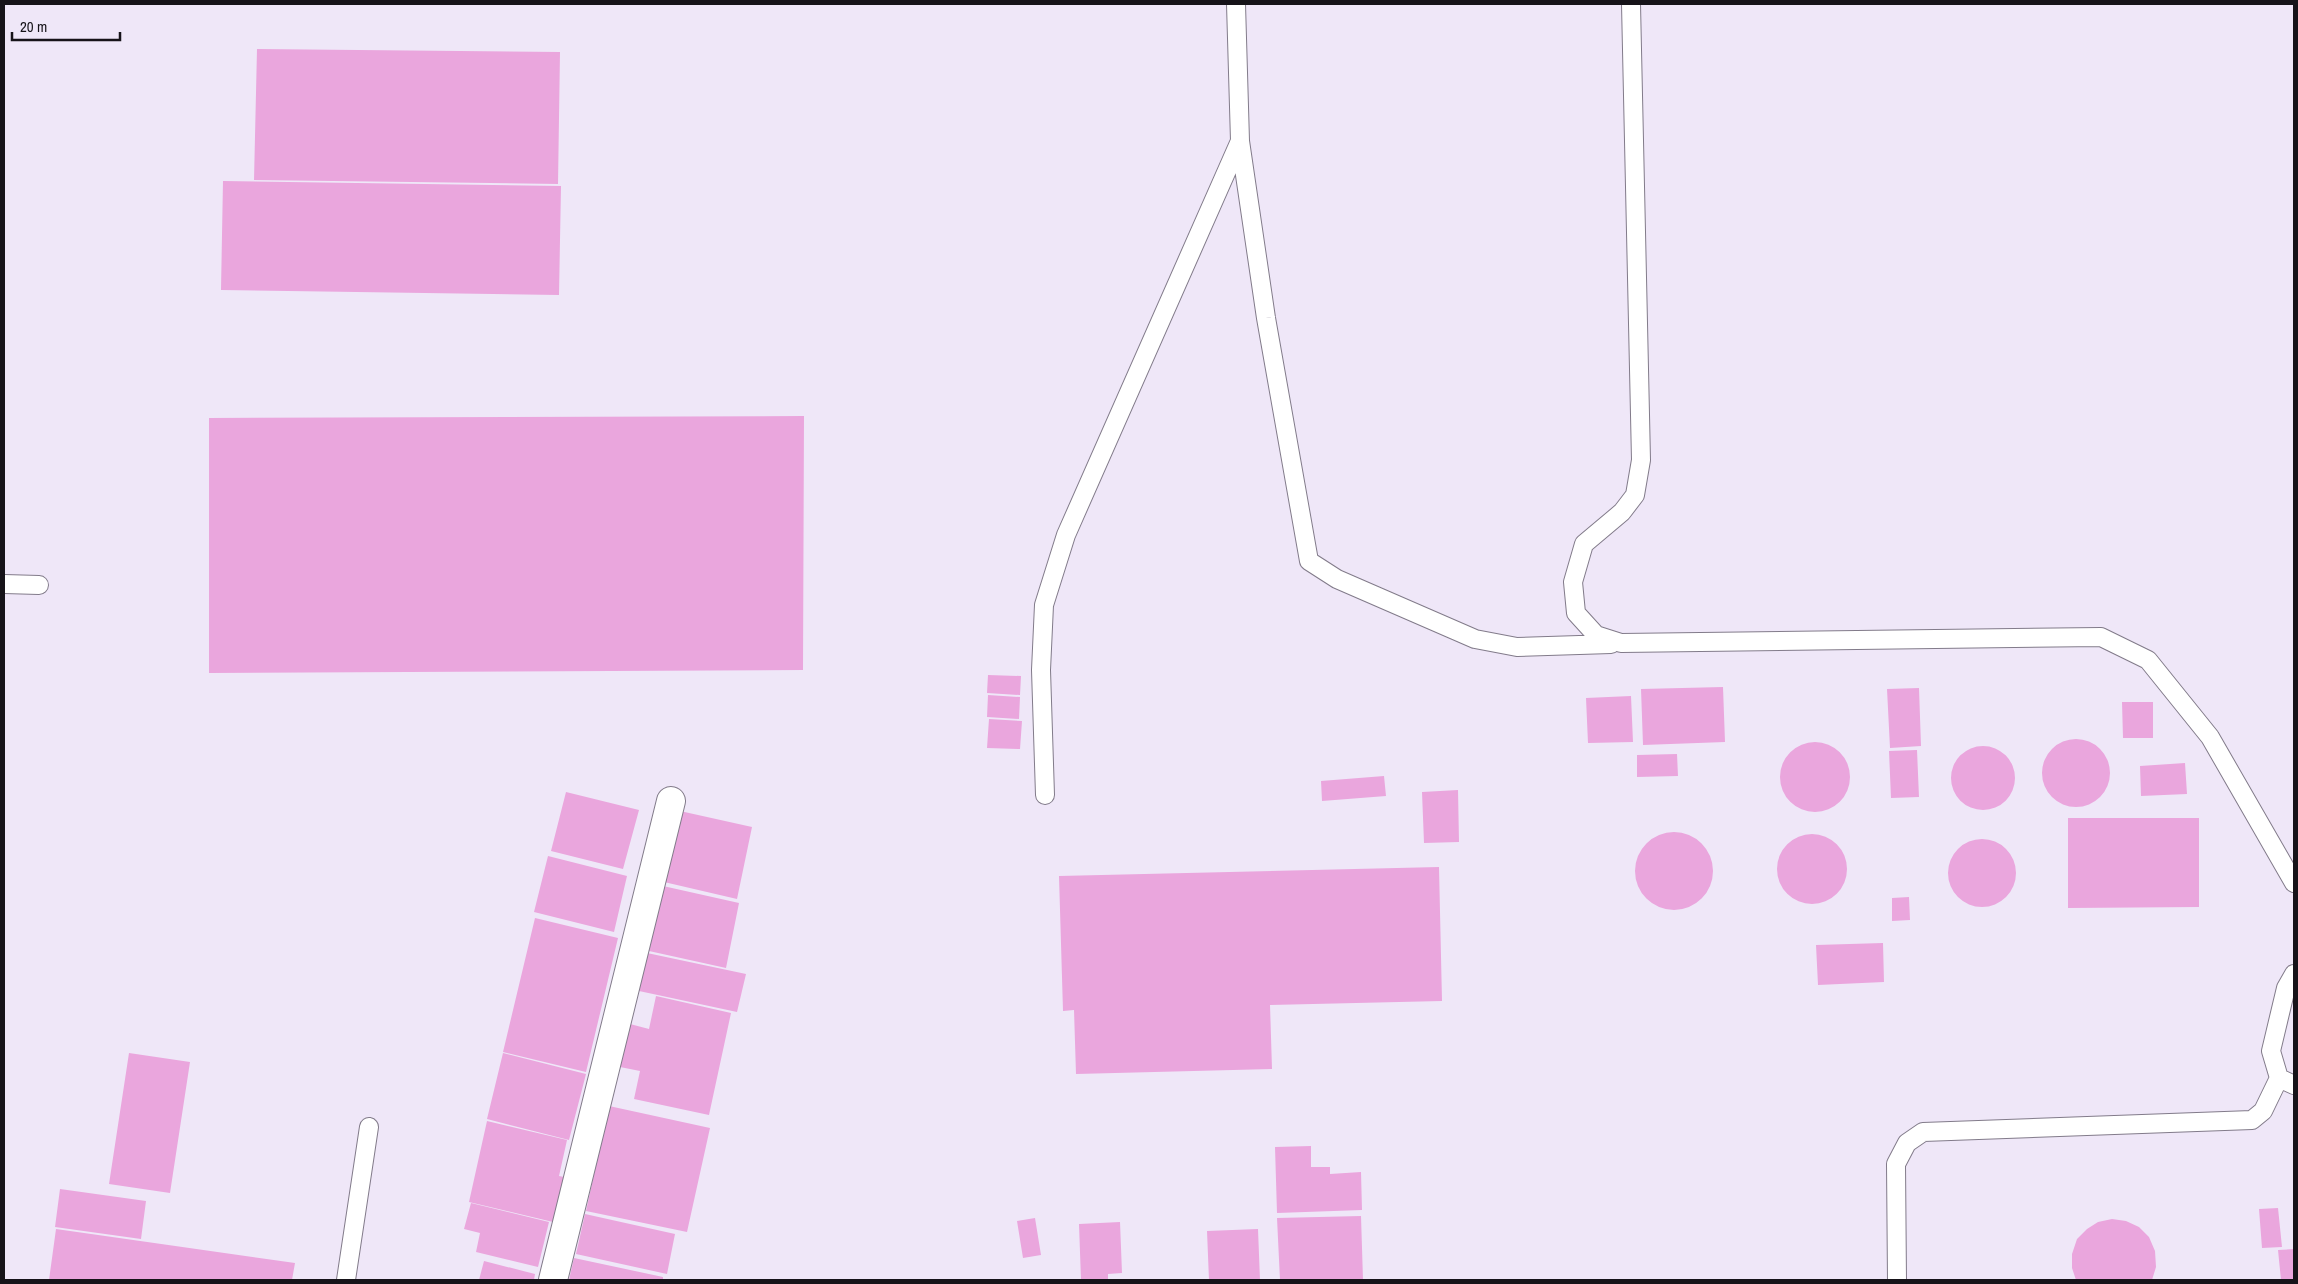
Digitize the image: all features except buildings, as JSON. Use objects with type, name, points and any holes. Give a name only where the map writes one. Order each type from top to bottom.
[{"type":"street","points":[[553,1280],[671,801]]},
{"type":"lane","points":[[1236,4],[1240,141],[1266,318],[1309,561],[1337,579],[1475,639],[1517,647],[1621,643],[2100,637],[2148,660],[2210,737],[2294,884]]},
{"type":"lane","points":[[1621,643],[1596,634],[1576,613],[1573,582],[1584,544],[1622,512],[1635,495],[1641,460],[1631,4]]},
{"type":"lane","points":[[1045,795],[1041,670],[1044,605],[1066,536],[1240,141]]},
{"type":"lane","points":[[4,584],[39,585]]},
{"type":"lane","points":[[1897,1280],[1896,1164],[1908,1143],[1923,1132],[2252,1120],[2263,1110],[2286,1081],[2271,1051],[2286,988],[2294,974]]},
{"type":"lane","points":[[346,1280],[369,1127]]}]
